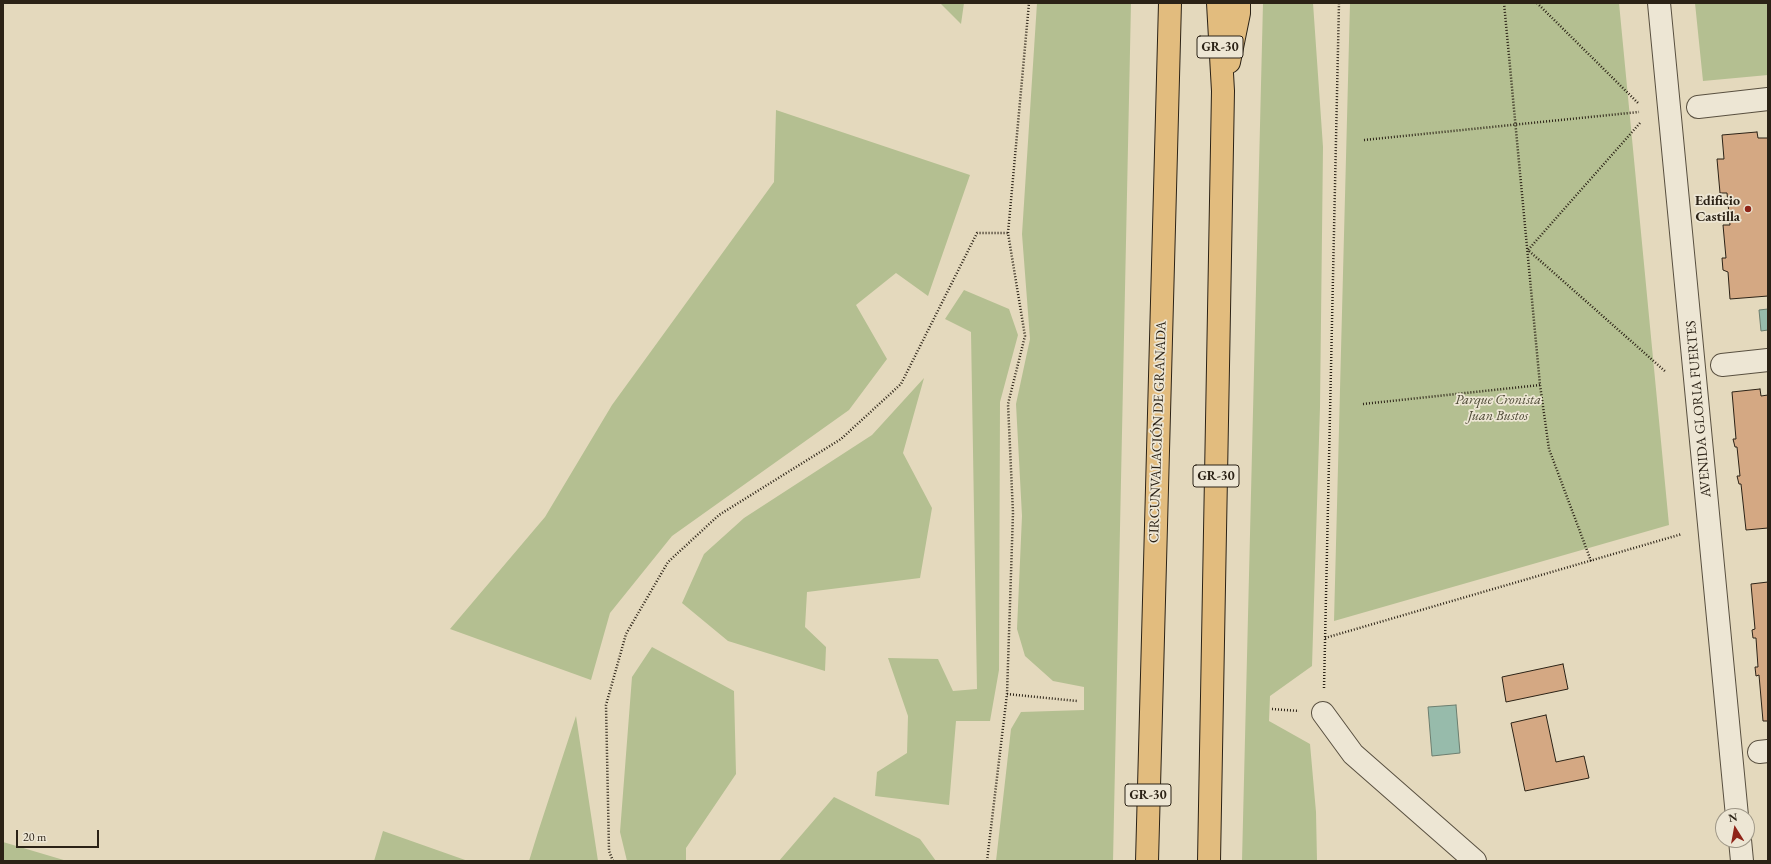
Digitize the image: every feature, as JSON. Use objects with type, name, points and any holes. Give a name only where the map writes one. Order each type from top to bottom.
[{"type":"highway","name":"CIRCUNVALACIÓN DE GRANADA","points":[[1147,861],[1170,3]]},
{"type":"highway","name":"GR-30","points":[[1209,861],[1223,91],[1218,3]]},
{"type":"highway","points":[[1223,91],[1239,13],[1239,3]]},
{"type":"street","name":"AVENIDA GLORIA FUERTES","points":[[1658,3],[1737,808]]},
{"type":"street","points":[[1698,107],[1768,99]]},
{"type":"street","points":[[1722,365],[1768,360]]},
{"type":"street","points":[[1323,713],[1353,754],[1475,861]]},
{"type":"street","points":[[1741,848],[1742,861]]},
{"type":"path","points":[[987,861],[1007,694],[1013,513],[1008,404],[1025,336],[1008,233],[1029,3]]},
{"type":"path","points":[[1323,713],[1339,3]]},
{"type":"path","points":[[1504,3],[1540,385],[1549,449],[1590,561]]},
{"type":"path","points":[[1537,3],[1638,103]]},
{"type":"path","points":[[1364,140],[1639,112]]},
{"type":"path","points":[[1528,250],[1640,123]]},
{"type":"path","points":[[613,861],[609,851],[606,705],[626,634],[668,562],[719,515],[841,439],[902,384],[977,233],[1008,233]]},
{"type":"path","points":[[1528,250],[1666,372]]},
{"type":"path","points":[[1363,404],[1540,385]]},
{"type":"path","points":[[1325,638],[1682,534]]},
{"type":"path","points":[[1007,694],[1077,701]]},
{"type":"green space","points":[[940,3],[964,3],[961,24]]},
{"type":"green space","points":[[1037,3],[1131,3],[1113,861],[996,861],[1011,729],[1021,712],[1084,710],[1084,687],[1053,681],[1025,656],[1017,629],[1022,516],[1016,404],[1030,339],[1022,234]]},
{"type":"green space","points":[[1263,3],[1313,3],[1323,147],[1320,407],[1312,666],[1270,696],[1269,721],[1310,744],[1316,812],[1317,861],[1242,861]]},
{"type":"green space","name":"Parque Cronista Juan Bustos","points":[[1350,3],[1619,3],[1669,525],[1334,621]]},
{"type":"green space","points":[[1695,3],[1768,3],[1768,75],[1703,81]]},
{"type":"green space","points":[[776,110],[970,175],[928,296],[896,273],[856,305],[887,359],[849,410],[672,536],[610,613],[591,680],[450,629],[545,517],[612,405],[774,182]]},
{"type":"green space","points":[[964,290],[1009,309],[1018,335],[1000,402],[999,670],[990,721],[956,721],[949,805],[875,796],[877,772],[907,753],[908,716],[888,658],[938,659],[953,691],[977,689],[971,332],[945,319]]},
{"type":"green space","points":[[924,378],[903,453],[932,508],[920,578],[807,592],[805,627],[826,647],[825,671],[728,641],[682,603],[704,554],[744,518],[872,435]]},
{"type":"green space","points":[[652,647],[734,691],[736,774],[686,848],[686,861],[627,861],[620,832],[632,677]]},
{"type":"green space","points":[[576,716],[598,861],[529,861],[538,832]]},
{"type":"green space","points":[[834,797],[920,839],[936,861],[779,861]]},
{"type":"green space","points":[[383,831],[468,861],[374,861]]},
{"type":"green space","points":[[3,842],[67,861],[3,861]]},
{"type":"shaded area","points":[[1768,309],[1768,330],[1761,331],[1759,310]]},
{"type":"shaded area","points":[[1456,705],[1460,753],[1432,756],[1428,707]]},
{"type":"building","name":"Edificio Castilla","points":[[1757,132],[1758,138],[1768,138],[1768,296],[1730,299],[1728,272],[1723,270],[1722,258],[1726,258],[1723,225],[1730,225],[1727,193],[1720,193],[1717,159],[1724,159],[1722,135]]},
{"type":"building","points":[[1760,389],[1761,396],[1768,395],[1768,528],[1746,530],[1741,484],[1739,484],[1737,476],[1740,476],[1737,447],[1735,447],[1733,439],[1736,439],[1732,392]]},
{"type":"building","points":[[1768,582],[1768,721],[1763,721],[1759,675],[1756,676],[1755,667],[1758,667],[1756,638],[1753,638],[1752,630],[1755,629],[1751,584]]},
{"type":"building","points":[[1563,664],[1568,689],[1506,702],[1502,677]]},
{"type":"building","points":[[1546,715],[1556,762],[1584,756],[1589,778],[1525,791],[1511,723]]},
{"type":"place","name":"Edificio Castilla","points":[[1748,209]]}]
